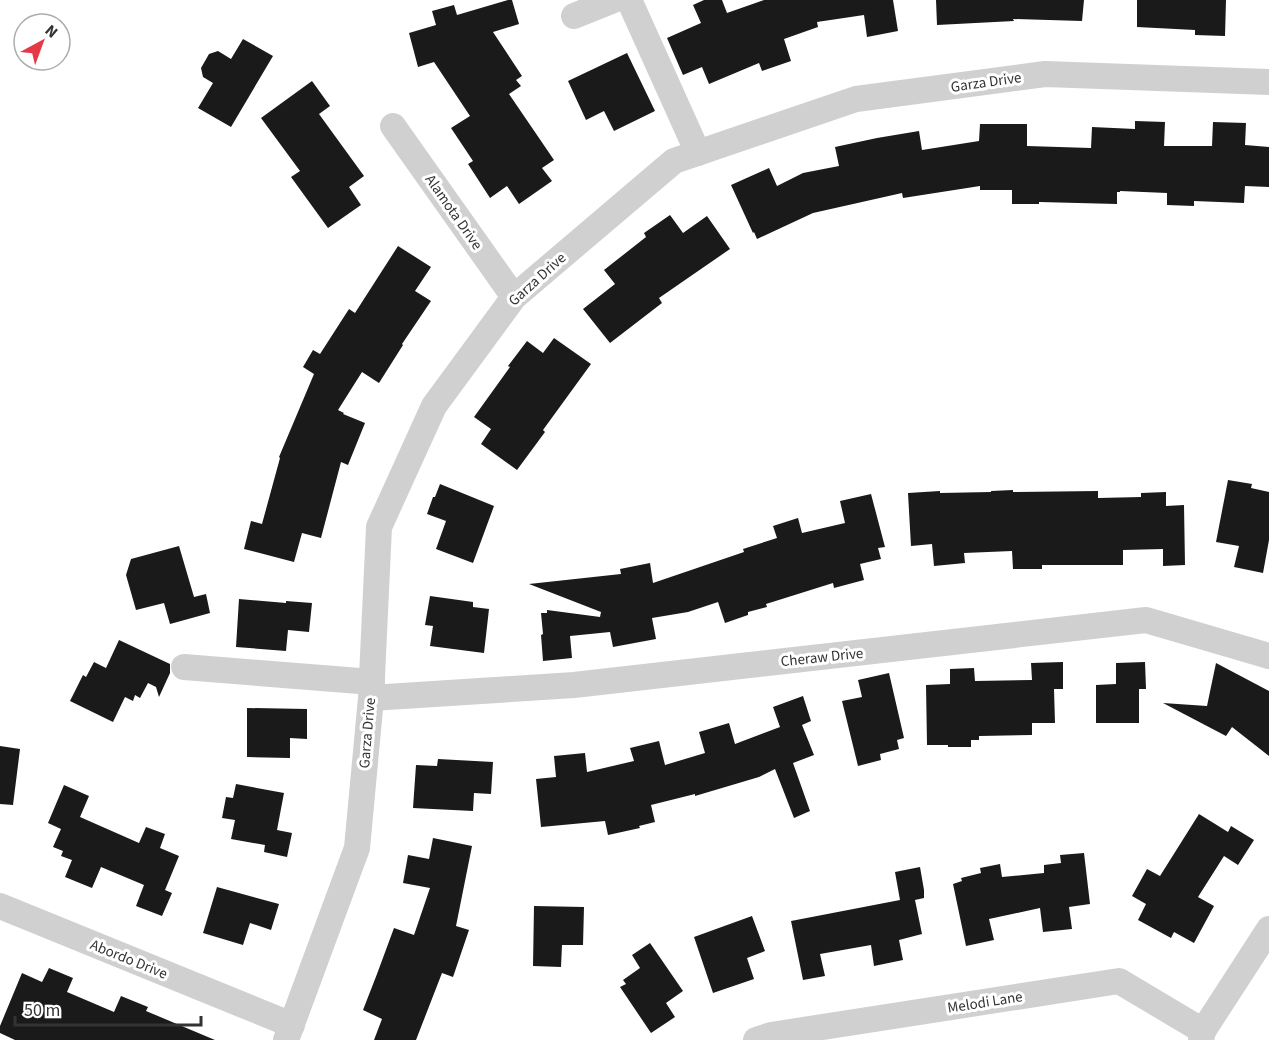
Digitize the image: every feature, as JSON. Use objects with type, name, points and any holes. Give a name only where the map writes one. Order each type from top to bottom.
[{"type":"street","points":[[574,16],[614,0]]},
{"type":"street","points":[[627,0],[630,2],[698,153]]},
{"type":"street","name":"Garza Drive","points":[[289,1032],[357,848],[371,690],[379,528],[434,406],[514,297],[674,161],[856,99],[1045,74],[1269,82]]},
{"type":"street","name":"Alamota Drive","points":[[393,126],[514,297]]},
{"type":"street","name":"Cheraw Drive","points":[[184,666],[371,690],[574,685],[1146,620],[1269,656]]},
{"type":"street","name":"Abordo Drive","points":[[0,906],[289,1032]]},
{"type":"street","points":[[1202,1035],[1269,930]]},
{"type":"street","name":"Melodi Lane","points":[[756,1040],[771,1035],[1119,981],[1202,1035]]},
{"type":"building","points":[[512,0],[519,24],[493,32],[522,76],[516,80],[521,86],[509,94],[554,160],[542,168],[552,181],[519,204],[507,186],[490,198],[468,164],[473,161],[451,128],[470,116],[434,62],[418,67],[409,33],[436,25],[432,11],[454,5],[457,15]]},
{"type":"building","points":[[704,0],[722,0],[727,13],[764,0],[893,0],[898,31],[867,37],[864,15],[817,22],[818,27],[784,39],[791,61],[762,71],[759,63],[709,84],[702,67],[683,75],[667,38],[701,23],[693,5]]},
{"type":"building","points":[[936,0],[1084,0],[1082,21],[1013,19],[1014,21],[937,25]]},
{"type":"building","points":[[1137,0],[1226,0],[1225,36],[1195,35],[1195,30],[1137,27]]},
{"type":"building","points":[[243,39],[273,56],[231,127],[198,108],[213,83],[203,77],[201,68],[209,54],[218,51],[231,59]]},
{"type":"building","points":[[627,53],[655,111],[614,131],[604,111],[586,120],[568,81]]},
{"type":"building","points":[[312,81],[330,106],[319,114],[364,176],[349,187],[361,205],[328,228],[291,177],[300,171],[261,118]]},
{"type":"building","points":[[1135,121],[1165,122],[1164,146],[1212,146],[1213,122],[1246,123],[1245,145],[1269,147],[1269,187],[1245,186],[1244,203],[1194,201],[1194,206],[1167,205],[1167,193],[1120,191],[1117,192],[1117,204],[1039,202],[1039,204],[1012,204],[1012,190],[980,190],[980,186],[903,198],[902,193],[813,213],[757,239],[731,185],[769,168],[777,186],[803,173],[839,166],[835,147],[919,131],[922,150],[979,141],[980,124],[1027,124],[1027,146],[1091,148],[1092,127],[1135,129]]},
{"type":"building","points":[[670,215],[683,233],[707,216],[730,249],[659,298],[662,303],[610,343],[583,309],[615,284],[604,270],[646,237],[644,233]]},
{"type":"building","points":[[398,246],[431,267],[415,291],[431,301],[379,383],[362,372],[338,410],[365,423],[348,465],[341,462],[321,538],[302,533],[294,562],[244,549],[251,521],[262,524],[279,457],[314,374],[303,367],[313,350],[320,354],[349,309],[355,313]]},
{"type":"building","points":[[554,338],[591,364],[517,470],[481,444],[491,429],[474,417],[527,341],[543,353]]},
{"type":"building","points":[[1228,480],[1252,484],[1251,488],[1269,492],[1269,540],[1263,573],[1234,567],[1239,546],[1216,542]]},
{"type":"building","points":[[440,484],[494,506],[473,563],[436,549],[446,521],[427,514]]},
{"type":"building","points":[[1013,490],[1013,492],[1098,491],[1098,498],[1141,497],[1141,493],[1166,492],[1166,506],[1184,505],[1185,565],[1163,566],[1163,549],[1123,550],[1123,565],[1042,565],[1042,569],[1013,569],[1012,551],[964,553],[965,563],[934,566],[932,544],[911,546],[908,493]]},
{"type":"building","points":[[871,494],[885,547],[878,548],[881,559],[860,564],[864,580],[834,588],[833,583],[766,604],[767,607],[748,612],[748,615],[725,623],[718,602],[688,612],[652,618],[656,639],[613,647],[610,632],[570,636],[572,658],[543,661],[541,613],[547,613],[547,610],[600,617],[601,612],[529,584],[621,574],[620,569],[650,563],[653,583],[744,552],[743,549],[777,538],[773,526],[798,518],[802,533],[845,523],[840,501]]},
{"type":"building","points":[[179,546],[194,597],[206,594],[210,613],[170,624],[164,603],[136,610],[126,575],[131,559]]},
{"type":"building","points":[[430,596],[473,602],[473,607],[489,609],[484,653],[430,646],[433,626],[425,625]]},
{"type":"building","points":[[239,599],[312,603],[309,632],[288,630],[286,651],[236,647]]},
{"type":"building","points":[[119,640],[170,664],[170,673],[159,697],[156,687],[148,683],[140,698],[135,695],[133,701],[125,697],[113,722],[70,701],[83,675],[86,677],[94,662],[106,668]]},
{"type":"building","points":[[1063,662],[1063,689],[1054,689],[1055,723],[1032,723],[1032,735],[979,736],[979,740],[971,740],[971,747],[927,745],[926,685],[950,684],[950,669],[974,668],[975,681],[1032,680],[1031,663]]},
{"type":"building","points":[[1145,662],[1146,689],[1139,689],[1139,723],[1096,723],[1096,685],[1116,684],[1116,663]]},
{"type":"building","points":[[1216,663],[1269,691],[1269,756],[1232,727],[1226,736],[1163,703],[1207,706]]},
{"type":"building","points":[[889,673],[904,738],[897,740],[899,749],[880,754],[881,760],[858,766],[842,701],[862,697],[858,680]]},
{"type":"building","points":[[803,696],[811,721],[802,725],[814,755],[793,763],[810,811],[794,818],[775,769],[759,777],[695,796],[695,794],[651,805],[655,822],[639,826],[640,828],[608,835],[605,821],[541,827],[536,779],[556,777],[554,756],[585,753],[587,772],[634,761],[630,748],[659,741],[665,765],[705,753],[699,732],[729,723],[735,744],[780,727],[773,707]]},
{"type":"building","points":[[247,708],[307,709],[307,739],[290,738],[290,758],[247,757]]},
{"type":"building","points":[[0,746],[20,749],[13,805],[0,804]]},
{"type":"building","points":[[438,759],[493,762],[491,794],[474,793],[473,811],[413,808],[416,765],[437,766]]},
{"type":"building","points":[[236,784],[284,793],[277,830],[292,833],[287,857],[264,852],[265,845],[231,839],[235,820],[222,818],[226,797],[233,798]]},
{"type":"building","points":[[64,785],[89,796],[80,817],[139,843],[146,827],[165,834],[160,848],[179,856],[165,890],[172,893],[162,916],[136,906],[144,885],[101,867],[92,888],[65,877],[72,860],[61,856],[63,851],[53,847],[61,829],[48,823]]},
{"type":"building","points":[[1199,814],[1228,832],[1231,826],[1254,840],[1238,865],[1224,856],[1198,897],[1214,906],[1194,943],[1174,932],[1171,938],[1138,920],[1146,904],[1132,896],[1147,869],[1160,876]]},
{"type":"building","points":[[433,838],[472,846],[456,926],[469,930],[453,977],[442,973],[416,1040],[374,1040],[382,1019],[363,1010],[394,928],[414,935],[430,888],[403,883],[408,855],[429,859]]},
{"type":"building","points":[[1084,853],[1090,904],[1069,907],[1072,929],[1043,932],[1040,908],[989,919],[994,940],[966,946],[953,884],[962,881],[961,878],[981,873],[980,868],[1000,864],[1002,877],[1044,873],[1044,865],[1061,863],[1060,855]]},
{"type":"building","points":[[920,867],[924,898],[915,900],[922,934],[899,940],[903,960],[874,966],[871,945],[820,954],[825,976],[803,980],[791,921],[900,900],[895,872]]},
{"type":"building","points":[[217,887],[279,904],[271,930],[250,923],[243,945],[203,933]]},
{"type":"building","points":[[534,906],[584,907],[583,945],[562,945],[561,967],[533,966]]},
{"type":"building","points":[[752,916],[765,951],[747,958],[754,979],[713,993],[694,937]]},
{"type":"building","points":[[650,943],[683,991],[666,1003],[675,1017],[651,1033],[620,987],[626,984],[623,980],[640,968],[632,955]]},
{"type":"building","points":[[49,968],[73,978],[67,992],[114,1012],[121,996],[148,1007],[146,1011],[215,1040],[15,1040],[0,1033],[0,1026],[22,973],[42,982]]}]
